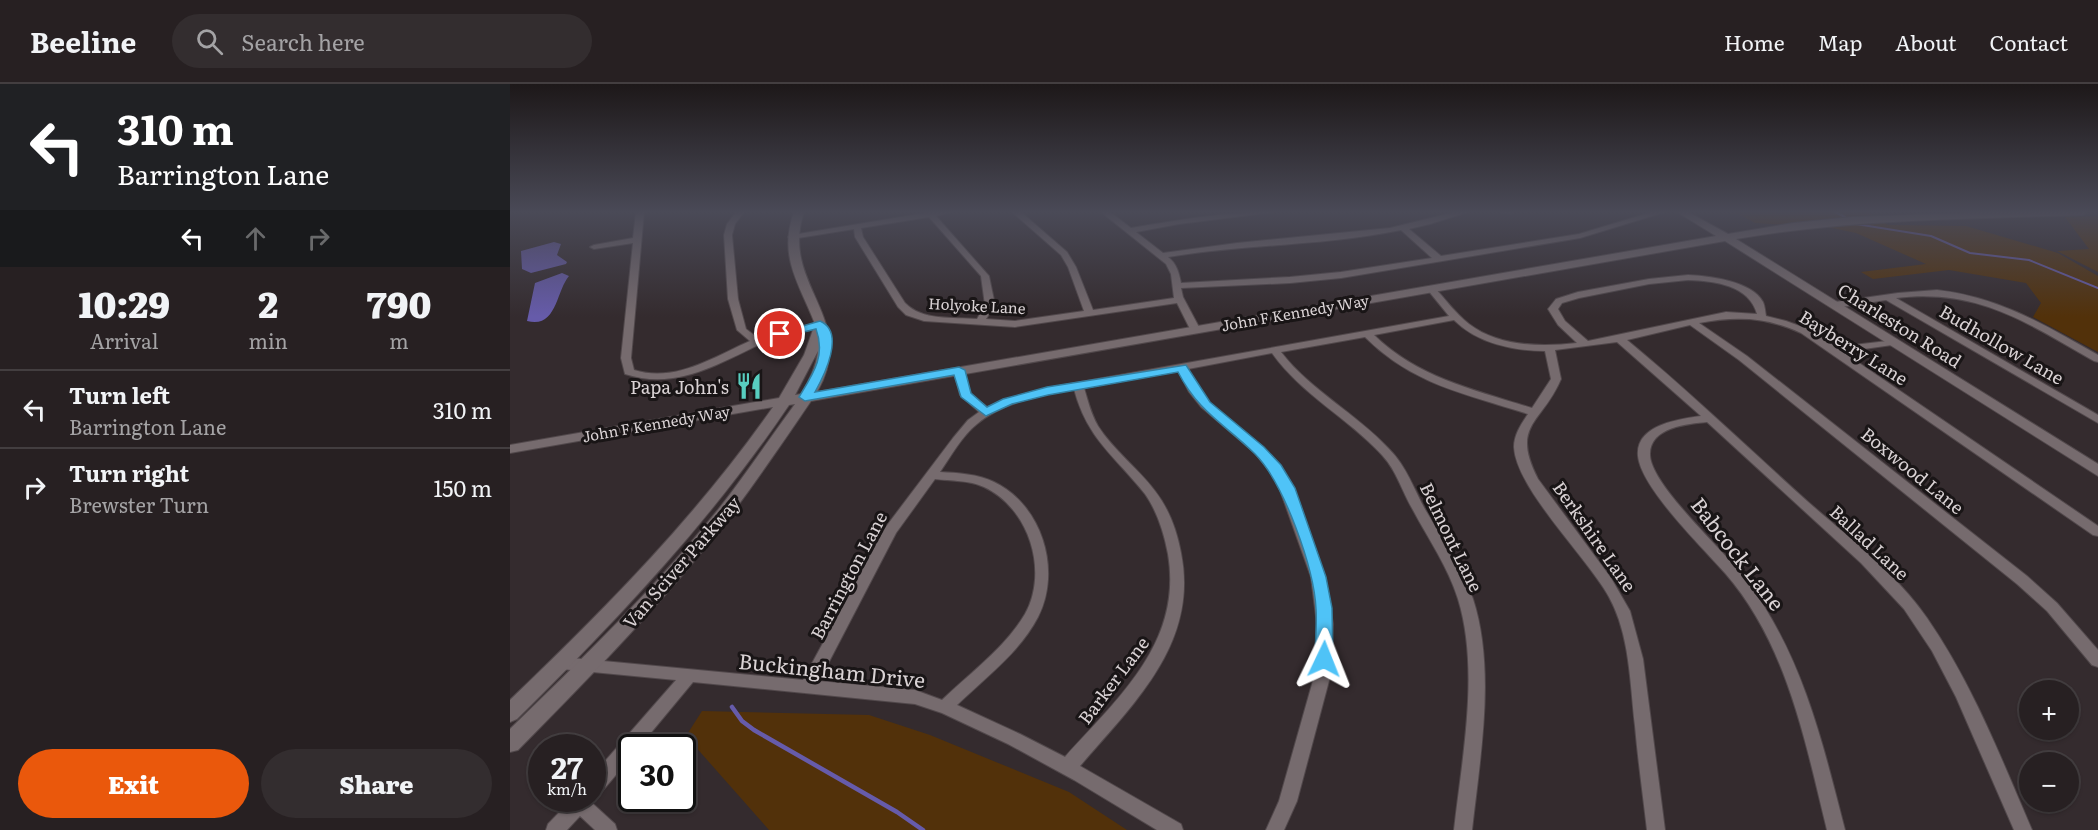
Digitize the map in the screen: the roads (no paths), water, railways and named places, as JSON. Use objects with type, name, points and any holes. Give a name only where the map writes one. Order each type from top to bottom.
[{"type":"street","points":[[636,247],[626,358],[629,372],[653,378],[689,372],[758,342],[820,325]]},
{"type":"street","points":[[729,247],[733,298],[742,330],[758,342]]},
{"type":"street","name":"Van Sciver Parkway","points":[[510,743],[586,667],[702,543],[755,474],[819,374],[827,343],[800,272],[794,247]]},
{"type":"street","name":"Holyoke Lane","points":[[865,247],[904,309],[924,318],[1027,324],[1180,300]]},
{"type":"street","points":[[959,247],[985,276],[990,305],[979,323]]},
{"type":"street","points":[[1056,247],[1064,254],[1072,267],[1090,314]]},
{"type":"street","points":[[1150,247],[1173,268],[1180,300],[1195,329]]},
{"type":"street","points":[[1162,256],[1219,247]]},
{"type":"street","points":[[1424,247],[1439,259]]},
{"type":"street","points":[[1178,286],[1311,279],[1512,247]]},
{"type":"street","name":"John F Kennedy Way","points":[[510,449],[1676,247]]},
{"type":"street","name":"Charleston Road","points":[[1741,247],[2098,471]]},
{"type":"street","points":[[1585,344],[1557,318],[1553,309],[1559,301],[1655,281],[1692,277],[1733,285],[1758,301],[1762,317]]},
{"type":"street","name":"Bayberry Lane","points":[[1431,289],[1457,317],[1474,331],[1493,340],[1516,346],[1549,348],[1585,344],[1725,315],[1762,317],[1806,332],[2098,532]]},
{"type":"street","points":[[1836,305],[1939,293],[1982,300],[2012,312],[2098,359]]},
{"type":"street","name":"Budhollow Lane","points":[[1889,298],[2098,420]]},
{"type":"street","name":"Barrington Lane","points":[[807,688],[883,542],[964,431],[986,412],[1008,402],[1078,386],[1457,317]]},
{"type":"street","name":"Boxwood Lane","points":[[1692,322],[1743,358],[2022,580],[2052,607],[2098,660]]},
{"type":"street","name":"Van Sciver Parkway","points":[[510,713],[663,561],[691,528],[731,477],[805,369],[820,325]]},
{"type":"street","points":[[1368,333],[1392,358],[1416,373],[1453,388],[1535,413]]},
{"type":"street","name":"Ballad Lane","points":[[1617,337],[1882,575],[1915,612],[1952,672],[2023,830]]},
{"type":"street","points":[[1833,350],[1892,342]]},
{"type":"street","name":"Berkshire Lane","points":[[1549,348],[1556,379],[1525,429],[1520,446],[1524,466],[1605,580],[1615,596],[1628,629],[1640,685],[1656,830]]},
{"type":"street","name":"Belmont Lane","points":[[1275,350],[1294,376],[1364,430],[1393,459],[1459,585],[1469,612],[1474,658],[1473,730],[1463,830]]},
{"type":"street","points":[[1182,368],[1194,392],[1205,405],[1259,450],[1282,478],[1318,577],[1325,624],[1322,677],[1288,801],[1275,830]]},
{"type":"street","points":[[959,370],[965,395],[986,412]]},
{"type":"street","name":"Barker Lane","points":[[1067,768],[1157,660],[1176,615],[1179,594],[1174,548],[1158,504],[1097,433],[1088,417],[1078,386]]},
{"type":"street","name":"Babcock Lane","points":[[1709,418],[1676,423],[1651,436],[1644,451],[1646,467],[1659,487],[1742,583],[1779,640],[1798,689],[1836,830]]},
{"type":"street","points":[[931,474],[981,482],[1006,496],[1028,524],[1043,566],[1038,601],[1022,629],[946,706]]},
{"type":"street","name":"Buckingham Drive","points":[[561,663],[915,697],[946,706],[1067,768],[1174,830]]},
{"type":"street","points":[[606,774],[689,676]]},
{"type":"street","points":[[555,830],[572,812]]},
{"type":"street","points":[[596,812],[608,830]]},
{"type":"waterway","points":[[1956,247],[1970,253],[2029,260],[2098,288]]},
{"type":"waterway","points":[[732,707],[742,721],[754,730],[897,812],[923,830]]},
{"type":"place","name":"Papa John's","points":[[749,386]]}]
